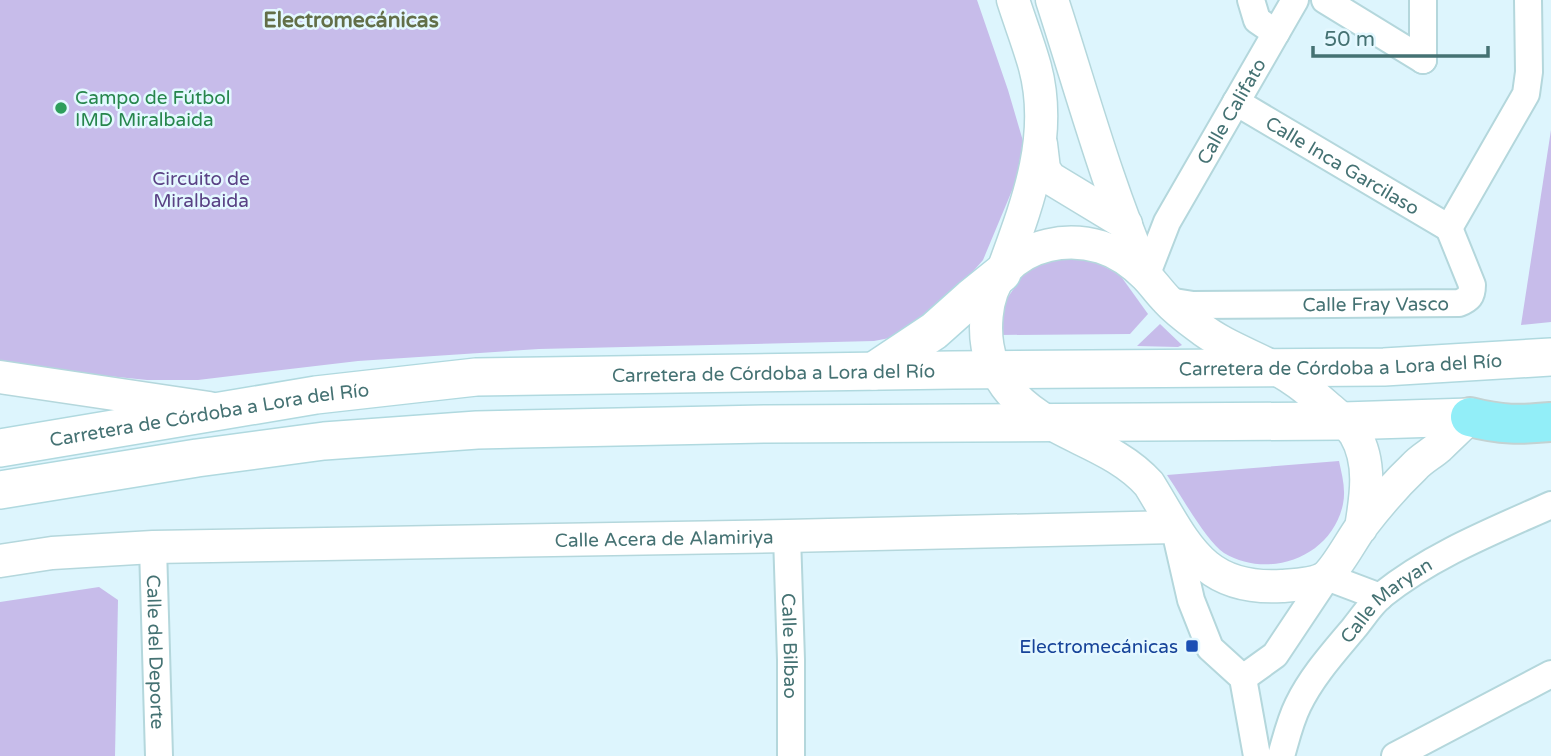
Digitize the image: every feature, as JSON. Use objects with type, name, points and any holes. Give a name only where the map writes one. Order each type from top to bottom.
[{"type":"highway","points":[[1470,417],[1512,425],[1551,422]]},
{"type":"main road","points":[[874,370],[934,331],[1002,273]]},
{"type":"main road","name":"Carretera de Córdoba a Lora del Río","points":[[0,448],[316,394],[476,377],[874,370],[1384,367],[1551,358]]},
{"type":"main road","points":[[0,490],[197,458],[324,441],[452,431],[753,424],[1343,421],[1470,417]]},
{"type":"street","points":[[1013,0],[1039,87],[1040,136],[1044,169],[1050,178],[1126,224],[1147,227],[1167,222]]},
{"type":"street","points":[[1052,0],[1101,153],[1146,276]]},
{"type":"street","points":[[1251,0],[1257,20],[1276,33]]},
{"type":"street","name":"Calle Califato","points":[[1146,276],[1167,222],[1295,0]]},
{"type":"street","points":[[1325,0],[1423,60],[1423,0]]},
{"type":"street","points":[[1449,228],[1526,94],[1529,72],[1528,0]]},
{"type":"street","name":"Calle Inca Garcilaso","points":[[1236,102],[1449,228]]},
{"type":"street","points":[[1040,136],[1031,189],[1002,273],[991,295],[987,323],[988,350],[995,369],[1008,388],[1048,423],[1108,451],[1141,475],[1186,545],[1199,560],[1228,580],[1244,585],[1269,587],[1304,584],[1327,577],[1380,597]]},
{"type":"street","points":[[1061,185],[1074,187],[1086,183],[1094,174],[1101,153]]},
{"type":"street","name":"Calle Fray Vasco","points":[[1168,301],[1193,305],[1459,303],[1472,294],[1472,285],[1449,228]]},
{"type":"street","points":[[1002,273],[1022,256],[1034,250],[1065,243],[1102,248],[1146,276],[1168,301],[1201,329],[1302,384],[1355,434],[1367,472],[1367,496],[1361,528]]},
{"type":"street","points":[[0,377],[228,410]]},
{"type":"street","points":[[1243,678],[1275,655],[1361,528],[1416,465],[1470,417]]},
{"type":"street","name":"Calle Maryan","points":[[1281,756],[1298,706],[1311,682],[1380,597],[1454,549],[1551,505]]},
{"type":"street","points":[[1174,527],[1191,600],[1210,648],[1243,678],[1257,756]]},
{"type":"street","name":"Calle Acera de Alamiriya","points":[[0,561],[52,553],[153,547],[1174,527]]},
{"type":"street","name":"Calle Bilbao","points":[[788,536],[791,756]]},
{"type":"street","name":"Calle del Deporte","points":[[153,547],[159,756]]},
{"type":"street","points":[[1395,756],[1551,674]]},
{"type":"green space","name":"Circuito de Miralbaida","points":[[0,0],[977,0],[1023,141],[1016,181],[983,260],[935,315],[900,336],[874,341],[539,349],[358,361],[198,380],[147,380],[88,374],[0,360]]},
{"type":"green space","points":[[1551,130],[1551,322],[1521,325]]},
{"type":"green space","points":[[1066,257],[1094,261],[1120,275],[1148,314],[1130,334],[1000,335],[1006,300],[1023,275],[1043,262]]},
{"type":"green space","points":[[1160,324],[1182,345],[1137,346]]},
{"type":"green space","points":[[1339,461],[1344,493],[1337,522],[1326,538],[1312,550],[1279,563],[1242,561],[1224,553],[1202,528],[1167,475]]},
{"type":"green space","points":[[99,587],[118,600],[115,756],[0,756],[0,602]]},
{"type":"place","name":"Campo de Fútbol IMD Miralbaida","points":[[61,108]]},
{"type":"place","name":"Electromecánicas","points":[[1192,646]]},
{"type":"district","name":"Electromecánicas","points":[[351,20]]}]
